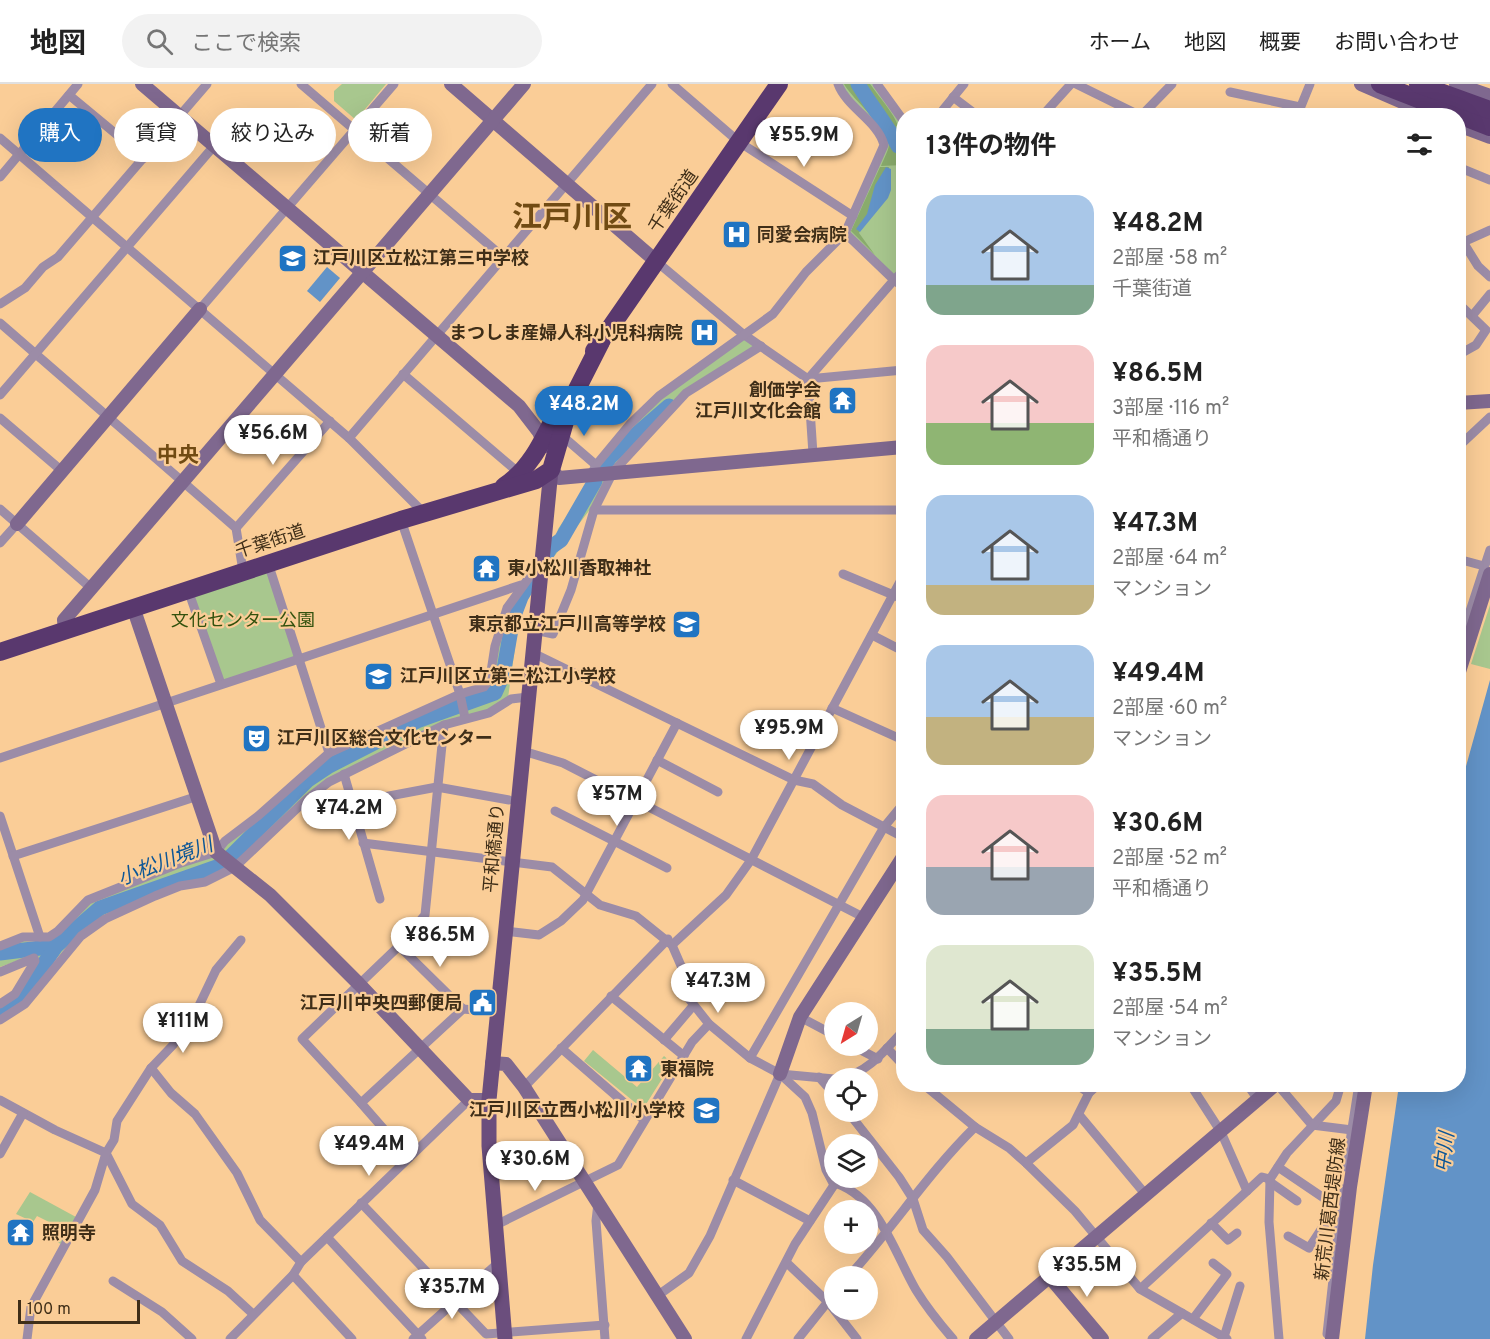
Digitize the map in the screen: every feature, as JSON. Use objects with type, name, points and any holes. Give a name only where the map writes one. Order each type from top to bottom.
[{"type":"highway","name":"千葉街道","points":[[550,451],[558,410],[577,372],[601,342],[779,84]]},
{"type":"highway","points":[[1380,84],[1441,108]]},
{"type":"highway","points":[[1418,84],[1490,110]]},
{"type":"highway","points":[[1466,118],[1490,127]]},
{"type":"highway","name":"千葉街道","points":[[0,652],[401,520],[536,480],[571,401],[601,342]]},
{"type":"highway","points":[[483,495],[506,484],[550,451]]},
{"type":"main road","name":"平和橋通り","points":[[505,1336],[489,1146],[489,1100],[533,653],[550,451]]},
{"type":"street","points":[[58,108],[78,84]]},
{"type":"street","points":[[142,84],[170,108]]},
{"type":"street","points":[[187,108],[207,84]]},
{"type":"street","points":[[301,84],[348,126]]},
{"type":"street","points":[[374,108],[394,84]]},
{"type":"street","points":[[451,84],[743,334],[808,379],[896,371]]},
{"type":"street","points":[[65,630],[64,620],[524,84]]},
{"type":"street","points":[[349,438],[652,84]]},
{"type":"street","points":[[672,84],[740,142],[853,216]]},
{"type":"street","points":[[593,470],[630,424],[659,396],[773,314],[806,272],[844,233],[884,145],[882,136],[856,110],[838,84]]},
{"type":"street","points":[[877,84],[896,110]]},
{"type":"street","points":[[944,108],[964,84]]},
{"type":"street","points":[[1049,108],[1071,84]]},
{"type":"street","points":[[1076,84],[1125,108]]},
{"type":"street","points":[[1149,108],[1172,84]]},
{"type":"street","points":[[1300,108],[1310,84]]},
{"type":"street","points":[[1361,84],[1405,108]]},
{"type":"street","points":[[1456,84],[1490,96]]},
{"type":"street","points":[[1230,92],[1288,108]]},
{"type":"street","points":[[69,95],[114,132]]},
{"type":"street","points":[[953,97],[967,108]]},
{"type":"street","points":[[1466,128],[1490,137]]},
{"type":"street","points":[[198,132],[210,142]]},
{"type":"street","points":[[0,138],[18,153]]},
{"type":"street","points":[[0,543],[348,138]]},
{"type":"street","points":[[0,395],[210,151]]},
{"type":"street","points":[[0,177],[18,155]]},
{"type":"street","points":[[28,162],[330,421],[424,513]]},
{"type":"street","points":[[0,304],[25,288],[43,267],[58,257],[142,162]]},
{"type":"street","points":[[233,162],[519,406],[541,417],[550,416],[558,410]]},
{"type":"street","points":[[391,162],[503,257]]},
{"type":"street","points":[[1466,170],[1490,180]]},
{"type":"street","points":[[1466,240],[1490,230]]},
{"type":"street","points":[[813,454],[808,379],[894,280],[844,233]]},
{"type":"street","points":[[1466,251],[1490,278]]},
{"type":"street","points":[[1472,316],[1490,294]]},
{"type":"street","points":[[1466,310],[1486,330],[1476,345],[1466,351]]},
{"type":"street","points":[[0,323],[236,528],[243,571]]},
{"type":"street","points":[[535,630],[553,634],[571,590],[594,510],[613,472],[686,393],[761,346]]},
{"type":"street","points":[[404,375],[519,473]]},
{"type":"street","points":[[1466,402],[1490,400]]},
{"type":"street","points":[[519,406],[550,451],[559,478],[593,470],[613,472],[896,448]]},
{"type":"street","points":[[1466,440],[1490,417]]},
{"type":"street","points":[[0,418],[62,471]]},
{"type":"street","points":[[236,528],[330,421]]},
{"type":"street","points":[[550,451],[567,440],[593,470]]},
{"type":"street","points":[[0,509],[91,588]]},
{"type":"street","points":[[594,510],[896,510]]},
{"type":"street","points":[[401,520],[465,715]]},
{"type":"street","points":[[1466,646],[1487,570],[1490,550]]},
{"type":"street","points":[[225,860],[225,841],[258,816],[329,753],[484,687],[490,678],[495,646],[507,608],[521,585],[541,561]]},
{"type":"street","points":[[1466,562],[1487,570]]},
{"type":"street","points":[[268,563],[329,753]]},
{"type":"street","points":[[1466,626],[1487,570]]},
{"type":"street","points":[[843,574],[896,596]]},
{"type":"street","points":[[0,758],[521,585]]},
{"type":"street","points":[[524,1087],[611,996],[726,895],[751,860],[896,589]]},
{"type":"street","points":[[188,590],[221,684]]},
{"type":"street","points":[[133,607],[195,797],[225,860],[270,895],[359,984],[469,1100]]},
{"type":"street","points":[[872,635],[896,647]]},
{"type":"street","points":[[533,653],[794,780],[813,784],[842,805],[896,833]]},
{"type":"street","points":[[0,1020],[25,1004],[81,936],[105,919],[180,886],[207,881],[225,860],[328,782],[465,715],[489,712],[511,699],[528,697]]},
{"type":"street","points":[[832,708],[896,737]]},
{"type":"street","points":[[765,720],[813,745]]},
{"type":"street","points":[[505,931],[539,936],[561,921],[586,896],[677,723]]},
{"type":"street","points":[[409,1158],[302,1039],[399,946],[425,915],[444,725]]},
{"type":"street","points":[[523,751],[563,763],[865,918]]},
{"type":"street","points":[[657,760],[718,792]]},
{"type":"street","points":[[344,774],[380,899]]},
{"type":"street","points":[[352,803],[437,787],[509,800]]},
{"type":"street","points":[[13,856],[195,797]]},
{"type":"street","points":[[555,811],[667,868]]},
{"type":"street","points":[[750,1058],[884,827],[896,812]]},
{"type":"street","points":[[0,816],[40,937]]},
{"type":"street","points":[[363,843],[552,867],[600,905],[636,916],[670,942],[682,968],[686,995],[693,1006],[710,1024],[750,1058],[780,1074],[805,1097],[812,1113],[824,1162]]},
{"type":"street","points":[[0,946],[23,937],[49,937],[58,931],[88,900],[178,864],[225,860]]},
{"type":"street","points":[[657,1296],[693,1266],[710,1236],[780,1074],[800,1017],[896,868]]},
{"type":"street","points":[[27,1339],[31,1307],[95,1190],[106,1153],[114,1140],[117,1121],[151,1068],[190,1021],[216,970],[242,940]]},
{"type":"street","points":[[399,946],[463,1009],[496,1012]]},
{"type":"street","points":[[0,972],[34,958],[35,961],[15,994],[0,1004]]},
{"type":"street","points":[[611,996],[684,1056]]},
{"type":"street","points":[[664,1040],[693,1006]]},
{"type":"street","points":[[361,1103],[463,1009]]},
{"type":"street","points":[[800,1017],[824,1030]]},
{"type":"street","points":[[496,1225],[618,1165],[692,1042],[710,1024]]},
{"type":"street","points":[[865,1068],[878,1059],[896,1038]]},
{"type":"street","points":[[561,1048],[645,1120]]},
{"type":"street","points":[[887,1048],[896,1058]]},
{"type":"street","points":[[872,1056],[878,1059]]},
{"type":"street","points":[[492,1063],[506,1064],[524,1087],[685,1339]]},
{"type":"street","points":[[151,1068],[171,1093],[195,1114],[237,1173],[260,1220],[301,1262]]},
{"type":"street","points":[[780,1074],[824,1078]]},
{"type":"street","points":[[819,1077],[824,1083]]},
{"type":"street","points":[[933,1092],[975,1127],[1009,1148],[1026,1164],[1075,1211],[1140,1289],[1225,1338],[1240,1286]]},
{"type":"street","points":[[1195,1092],[1221,1132],[1247,1191]]},
{"type":"street","points":[[1252,1092],[1258,1100]]},
{"type":"street","points":[[976,1339],[1267,1092]]},
{"type":"street","points":[[1283,1092],[1312,1125],[1352,1130]]},
{"type":"street","points":[[1280,1339],[1269,1222],[1270,1181],[1278,1167],[1312,1125],[1336,1101],[1339,1092]]},
{"type":"street","points":[[1327,1339],[1338,1225],[1358,1092]]},
{"type":"street","name":"新荒川葛西堤防線","points":[[1332,1339],[1350,1187],[1365,1092]]},
{"type":"street","points":[[1026,1164],[1073,1125],[1080,1116],[1089,1093]]},
{"type":"street","points":[[234,1338],[253,1314],[293,1275],[301,1262],[469,1100],[489,1100]]},
{"type":"street","points":[[0,1101],[106,1153],[132,1204],[160,1225],[182,1261],[228,1291],[253,1314]]},
{"type":"street","points":[[0,1154],[23,1113]]},
{"type":"street","points":[[1080,1116],[1146,1195]]},
{"type":"street","points":[[856,1122],[899,1177],[913,1199],[923,1230],[947,1257],[1009,1339]]},
{"type":"street","points":[[858,1266],[913,1199],[943,1158],[975,1127]]},
{"type":"street","points":[[1278,1167],[1340,1209]]},
{"type":"street","points":[[1140,1289],[1262,1177],[1297,1201]]},
{"type":"street","points":[[733,1180],[810,1221]]},
{"type":"street","points":[[746,1339],[810,1221],[832,1188]]},
{"type":"street","points":[[850,1188],[873,1211],[918,1293],[953,1339]]},
{"type":"street","points":[[361,1203],[486,1334],[505,1336],[604,1325]]},
{"type":"street","points":[[598,1203],[596,1221],[605,1339]]},
{"type":"street","points":[[1288,1236],[1309,1248],[1326,1222],[1338,1225]]},
{"type":"street","points":[[1211,1223],[1228,1240],[1237,1233]]},
{"type":"street","points":[[327,1237],[418,1338],[454,1300],[498,1263]]},
{"type":"street","points":[[787,1263],[824,1292]]},
{"type":"street","points":[[1193,1319],[1227,1274],[1213,1263]]},
{"type":"street","points":[[293,1275],[352,1339]]},
{"type":"street","points":[[1049,1276],[1102,1339]]},
{"type":"street","points":[[112,1281],[162,1312],[192,1339]]},
{"type":"street","points":[[798,1339],[824,1307]]},
{"type":"street","points":[[1152,1339],[1182,1313]]},
{"type":"street","points":[[844,1320],[856,1339]]},
{"type":"green space","points":[[342,84],[386,84],[366,108],[348,108],[348,113],[334,101],[334,91]]},
{"type":"green space","points":[[838,84],[877,84],[896,110],[896,278],[894,280],[845,233],[884,145]]},
{"type":"green space","points":[[844,84],[870,84],[896,121],[896,165],[881,166],[889,146],[887,137]]},
{"type":"green space","points":[[880,167],[889,167],[859,233],[875,255],[851,231]]},
{"type":"green space","points":[[744,337],[758,345],[685,392],[612,471],[595,473],[598,465],[660,397]]},
{"type":"green space","points":[[608,480],[598,499],[553,558],[558,529],[591,482]]},
{"type":"green space","name":"文化センター公園","points":[[267,567],[296,657],[222,681],[191,592]]},
{"type":"green space","points":[[527,583],[531,589],[519,619],[508,698],[499,705],[328,780],[235,864],[78,934],[48,968],[23,1003],[20,991],[39,959],[33,955],[0,967],[0,949],[23,941],[36,942],[56,937],[89,902],[179,866],[212,856],[329,755],[463,695],[484,689],[509,608]]},
{"type":"green space","points":[[1490,605],[1490,669],[1471,664]]},
{"type":"green space","points":[[593,1050],[637,1087],[664,1056],[672,1063],[643,1109],[584,1061]]},
{"type":"green space","points":[[30,1192],[76,1217],[61,1244],[46,1237],[51,1223],[37,1216],[33,1222],[16,1214]]},
{"type":"water","points":[[886,167],[891,169],[891,190],[888,198],[860,232],[856,229],[867,214],[875,185]]},
{"type":"water","points":[[327,267],[340,278],[320,302],[307,291]]},
{"type":"water","name":"中川","points":[[1490,680],[1490,1339],[1365,1339],[1373,1265],[1398,1092],[1466,1092],[1466,766]]},
{"type":"waterway","name":"小松川境川","points":[[858,84],[896,142]]},
{"type":"waterway","name":"小松川境川","points":[[604,467],[610,457],[669,406]]},
{"type":"waterway","name":"小松川境川","points":[[0,1009],[24,994],[56,946],[100,908],[222,865],[308,780],[329,766],[417,721],[495,693],[503,675],[513,618],[521,597],[551,547],[561,540],[595,481]]},
{"type":"waterway","name":"小松川境川","points":[[0,953],[56,946]]},
{"type":"place","name":"同愛会病院","points":[[736,235]]},
{"type":"place","name":"江戸川区立松江第三中学校","points":[[292,258]]},
{"type":"place","name":"まつしま産婦人科小児科病院","points":[[704,333]]},
{"type":"place","name":"創価学会 江戸川文化会館","points":[[842,400]]},
{"type":"place","name":"東小松川香取神社","points":[[486,568]]},
{"type":"place","name":"東京都立江戸川高等学校","points":[[687,624]]},
{"type":"place","name":"江戸川区立第三松江小学校","points":[[379,676]]},
{"type":"place","name":"江戸川区総合文化センター","points":[[256,738]]},
{"type":"place","name":"江戸川中央四郵便局","points":[[483,1003]]},
{"type":"place","name":"東福院","points":[[639,1069]]},
{"type":"place","name":"江戸川区立西小松川小学校","points":[[706,1110]]},
{"type":"place","name":"照明寺","points":[[21,1233]]},
{"type":"district","name":"江戸川区","points":[[572,217]]},
{"type":"district","name":"中央","points":[[178,455]]}]
